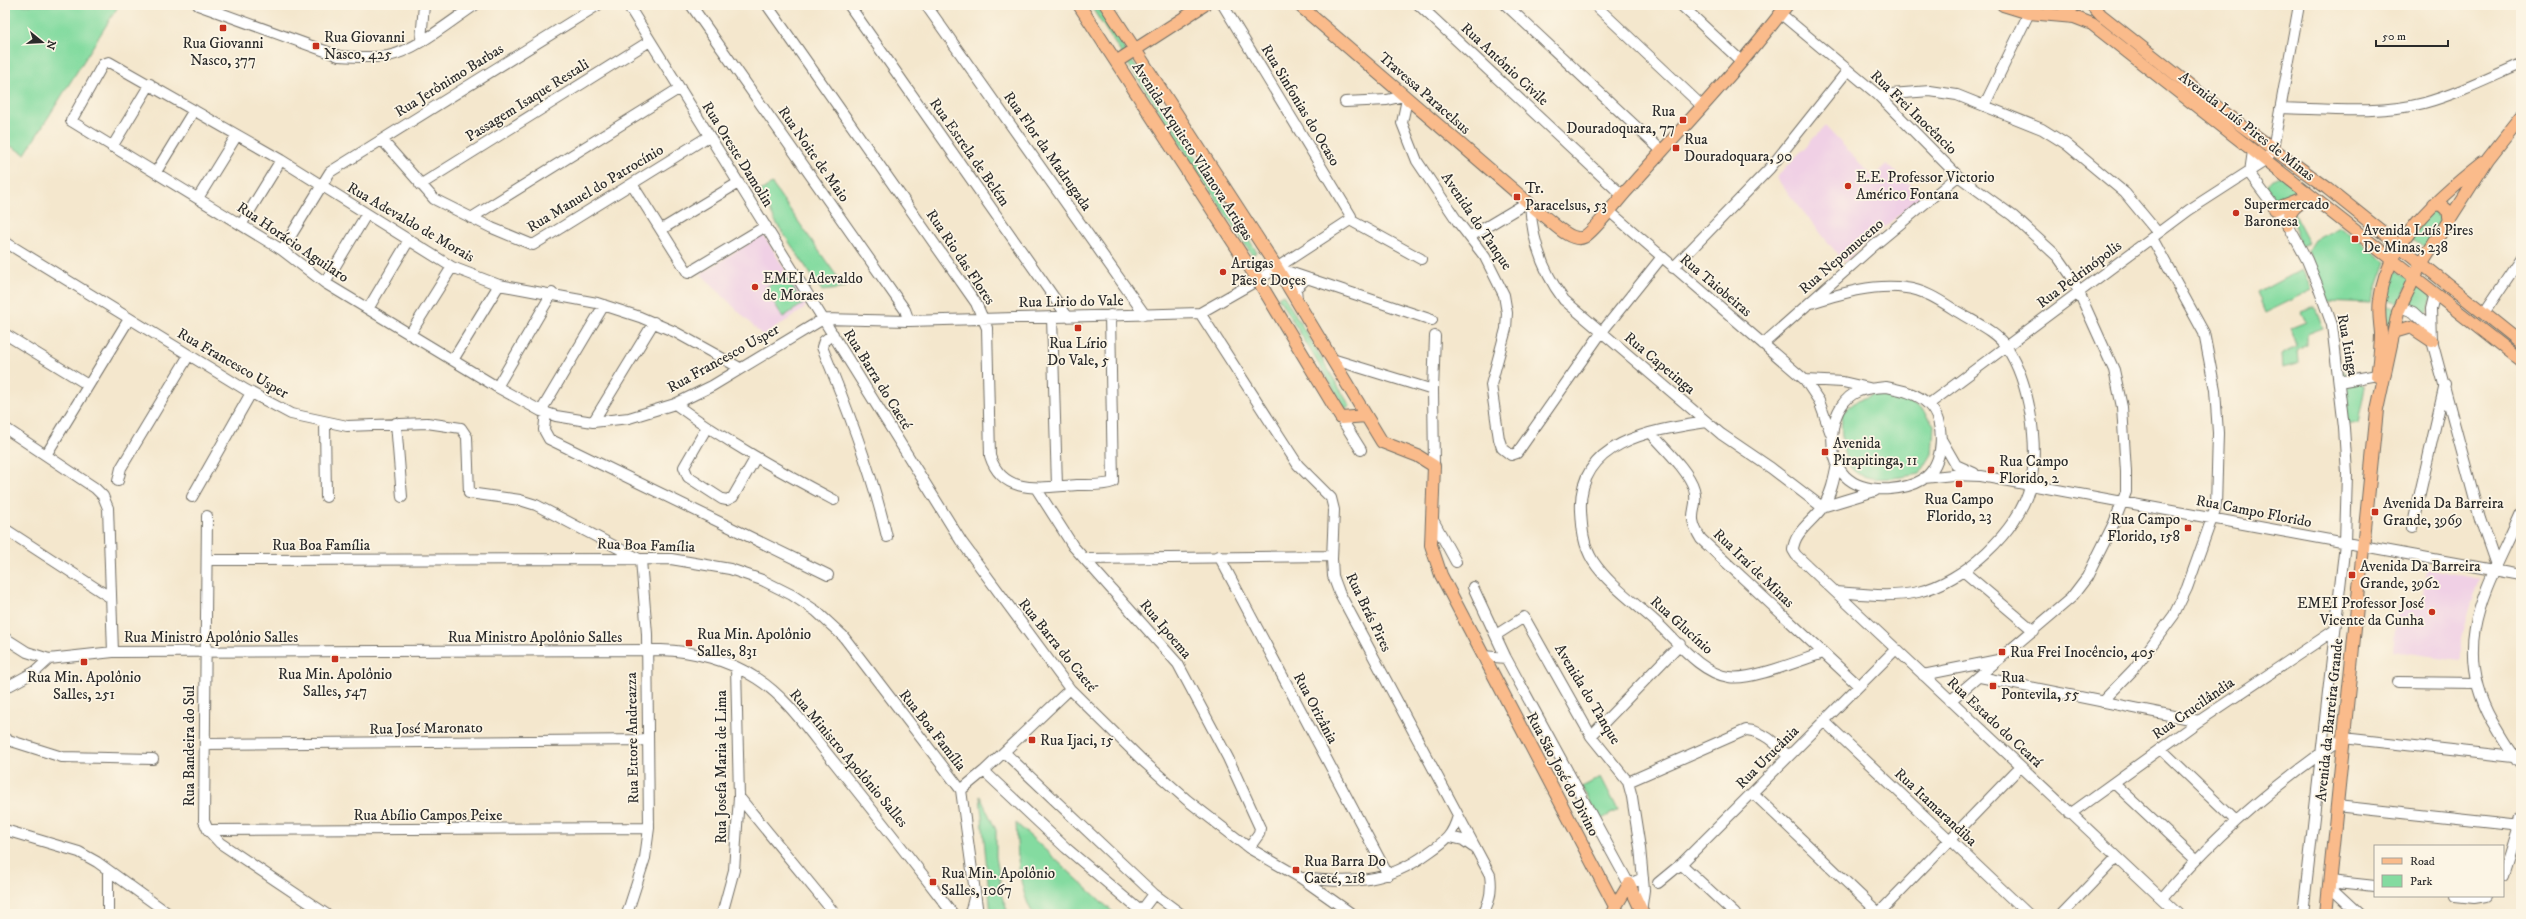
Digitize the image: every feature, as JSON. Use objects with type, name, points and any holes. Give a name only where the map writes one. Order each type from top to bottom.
[{"type":"main road","name":"Avenida Arquiteto Vilanova Artigas","points":[[1079,5],[1258,280],[1341,418]]},
{"type":"main road","name":"Avenida Arquiteto Vilanova Artigas","points":[[1106,5],[1277,268],[1382,442],[1418,456],[1434,466]]},
{"type":"main road","points":[[1116,62],[1204,5]]},
{"type":"main road","name":"Travessa Paracelsus","points":[[1299,5],[1529,203],[1568,234],[1577,238],[1585,236],[1609,210],[1742,62],[1784,9]]},
{"type":"main road","name":"Avenida Luís Pires de Minas","points":[[2003,5],[2029,12],[2062,14],[2080,18],[2092,24],[2521,361]]},
{"type":"main road","points":[[2062,14],[2075,5]]},
{"type":"main road","name":"Avenida Luís Pires de Minas","points":[[2092,5],[2106,19],[2262,142],[2327,188],[2400,248],[2521,342]]},
{"type":"main road","name":"Avenida da Barreira Grande","points":[[2377,410],[2400,307],[2414,276],[2488,159],[2521,117]]},
{"type":"main road","name":"Avenida da Barreira Grande","points":[[2326,914],[2377,410],[2377,375],[2381,342],[2379,311],[2381,290],[2393,260],[2400,248],[2433,204],[2488,159]]},
{"type":"main road","points":[[2275,209],[2294,203],[2303,191]]},
{"type":"main road","points":[[2288,225],[2289,214],[2295,206],[2306,200],[2321,205]]},
{"type":"main road","points":[[2433,204],[2441,206],[2447,210],[2449,222]]},
{"type":"main road","points":[[2381,290],[2386,303],[2400,307]]},
{"type":"main road","points":[[2394,332],[2411,327],[2432,340]]},
{"type":"main road","points":[[1341,418],[1366,416]]},
{"type":"main road","name":"Rua São José do Divino","points":[[1434,466],[1431,545],[1438,568],[1615,911]]},
{"type":"main road","name":"Rua São José do Divino","points":[[1615,911],[1629,884]]},
{"type":"main road","name":"Rua São José do Divino","points":[[1629,884],[1641,913]]},
{"type":"street","points":[[198,5],[339,56],[388,56],[402,51],[475,5]]},
{"type":"street","points":[[421,40],[424,5]]},
{"type":"street","name":"Rua Jerônimo Barbas","points":[[282,250],[330,172],[598,5]]},
{"type":"street","name":"Rua Oreste Damolin","points":[[628,5],[823,319]]},
{"type":"street","name":"Rua Noite de Maio","points":[[691,5],[906,310],[909,321]]},
{"type":"street","name":"Rua Rio das Flores","points":[[767,5],[976,304],[984,318],[987,328],[990,456],[993,467],[1000,476],[1024,487],[1036,488],[1113,482],[1110,315]]},
{"type":"street","name":"Rua Estrela de Belém","points":[[849,5],[1067,316]]},
{"type":"street","name":"Rua Flor da Madrugada","points":[[926,5],[1144,315]]},
{"type":"street","name":"Rua Sinfonias do Ocaso","points":[[1223,5],[1351,216],[1350,220]]},
{"type":"street","name":"Rua Antônio Civile","points":[[1419,5],[1622,195]]},
{"type":"street","points":[[1506,5],[1662,151]]},
{"type":"street","points":[[1595,5],[1702,106]]},
{"type":"street","points":[[1681,5],[1742,62]]},
{"type":"street","points":[[2265,161],[2273,149],[2276,123],[2299,5]]},
{"type":"street","name":"Rua Frei Inocêncio","points":[[1784,9],[1848,70],[1878,95],[1958,176],[2007,212],[2058,257],[2072,277],[2106,350],[2119,392],[2126,440],[2126,492],[2114,523],[2079,589],[2034,631],[1950,701]]},
{"type":"street","points":[[1985,104],[2029,12]]},
{"type":"street","name":"Passagem Isaque Restali","points":[[420,185],[650,41]]},
{"type":"street","name":"Rua Adevaldo de Morais","points":[[109,62],[150,84],[280,160],[366,215],[452,267],[499,285],[552,293],[604,305],[654,322],[740,368]]},
{"type":"street","name":"Rua Horácio Aguilaro","points":[[109,62],[103,64],[71,121],[282,250],[324,283],[454,360],[496,387],[544,412]]},
{"type":"street","points":[[2280,108],[2375,109],[2410,105],[2463,89],[2521,64]]},
{"type":"street","points":[[1673,268],[1770,168],[1848,70]]},
{"type":"street","points":[[112,147],[150,84]]},
{"type":"street","points":[[471,218],[680,88]]},
{"type":"street","points":[[1878,95],[1930,91],[1956,95],[1985,104],[2042,129],[2066,144],[2125,193],[2155,235],[2204,333],[2209,355],[2218,433],[2216,507],[2187,588],[2174,615],[2134,669],[2102,702]]},
{"type":"street","points":[[1345,102],[1387,100],[1406,97]]},
{"type":"street","name":"Avenida do Tanque","points":[[1406,97],[1402,123],[1417,161],[1458,222],[1471,236],[1494,270],[1504,295],[1507,313],[1506,329],[1491,385],[1499,439],[1502,448],[1511,455],[1517,453],[1601,333]]},
{"type":"street","points":[[156,172],[194,110]]},
{"type":"street","points":[[2262,142],[2268,138],[2276,123]]},
{"type":"street","points":[[198,198],[237,135]]},
{"type":"street","name":"Rua Manuel do Patrocínio","points":[[382,140],[420,185],[439,202],[471,218],[533,245],[710,136]]},
{"type":"street","points":[[2250,172],[2252,151]]},
{"type":"street","points":[[241,225],[280,160]]},
{"type":"street","name":"Rua Pedrinópolis","points":[[1929,404],[2080,293],[2188,210],[2250,172],[2265,161]]},
{"type":"street","name":"Rua Itinga","points":[[2250,172],[2275,209],[2288,225],[2307,260],[2332,325],[2339,382],[2347,473],[2345,543]]},
{"type":"street","name":"Rua Nepomuceno","points":[[1763,344],[1958,176]]},
{"type":"street","points":[[662,229],[738,182]]},
{"type":"street","points":[[632,184],[689,273],[766,226]]},
{"type":"street","points":[[1471,236],[1529,203]]},
{"type":"street","name":"Rua Capetinga","points":[[1529,203],[1537,248],[1551,283],[1564,300],[1707,422],[1822,507]]},
{"type":"street","name":"Rua Taiobeiras","points":[[1609,210],[1661,258],[1805,380],[1819,402],[1831,434]]},
{"type":"street","points":[[324,283],[366,215]]},
{"type":"street","points":[[1200,313],[1258,280],[1350,220],[1421,259]]},
{"type":"street","points":[[368,309],[409,240]]},
{"type":"street","name":"Rua Francesco Usper","points":[[5,242],[251,393],[291,414],[347,426],[396,423],[454,426],[461,428],[467,436],[469,493],[520,500],[536,505],[641,560]]},
{"type":"street","points":[[1601,333],[1661,258]]},
{"type":"street","points":[[2484,313],[2521,258]]},
{"type":"street","points":[[410,334],[452,267]]},
{"type":"street","points":[[1277,268],[1432,320]]},
{"type":"street","points":[[1297,300],[1296,288],[1307,278]]},
{"type":"street","points":[[454,360],[499,285]]},
{"type":"street","points":[[1808,304],[1870,288],[1907,288],[1935,298],[1984,328],[2006,348],[2017,372],[2031,415],[2033,438],[2030,485],[2018,513],[1983,556],[1963,571],[1918,592],[1885,595],[1836,592]]},
{"type":"street","points":[[496,387],[552,293]]},
{"type":"street","points":[[2435,293],[2430,309],[2430,328],[2432,340],[2445,382],[2480,519],[2495,568]]},
{"type":"street","points":[[604,305],[544,412],[544,430],[549,440],[828,575]]},
{"type":"street","points":[[2400,307],[2413,312],[2430,328]]},
{"type":"street","name":"Rua Lirio do Vale","points":[[823,319],[909,321],[1200,313]]},
{"type":"street","name":"Rua Brás Pires","points":[[1200,313],[1298,465],[1331,498],[1334,510],[1332,556],[1333,576],[1339,592],[1490,875],[1492,887],[1490,899],[1482,914]]},
{"type":"street","points":[[1052,317],[1057,486]]},
{"type":"street","points":[[46,455],[129,318]]},
{"type":"street","name":"Rua Barra do Caeté","points":[[823,319],[961,541],[1070,689],[1142,760],[1187,800],[1249,848],[1301,878],[1352,914]]},
{"type":"street","name":"Rua Francesco Usper","points":[[544,412],[593,422],[629,418],[675,404],[712,386],[823,319]]},
{"type":"street","points":[[593,422],[654,322]]},
{"type":"street","points":[[5,334],[88,385]]},
{"type":"street","points":[[833,334],[824,341],[822,347],[858,441],[887,537]]},
{"type":"street","points":[[1434,466],[1433,390],[1435,336]]},
{"type":"street","points":[[118,481],[121,468],[189,355]]},
{"type":"street","points":[[1332,359],[1433,390]]},
{"type":"street","points":[[2339,382],[2377,375]]},
{"type":"street","points":[[1805,380],[1843,382],[1871,388]]},
{"type":"street","points":[[2412,528],[2445,382]]},
{"type":"street","points":[[1822,507],[1881,490],[1907,486],[1924,478],[1938,458],[1941,439],[1936,417],[1929,404],[1917,396],[1886,387],[1871,388],[1858,392],[1848,400],[1840,410],[1831,434],[1837,464],[1845,476],[1866,488],[1881,490]]},
{"type":"street","points":[[192,497],[251,393]]},
{"type":"street","points":[[675,404],[707,427],[756,457],[834,500]]},
{"type":"street","name":"Avenida Arquiteto Vilanova Artigas","points":[[1341,418],[1361,450]]},
{"type":"street","points":[[325,422],[326,498]]},
{"type":"street","points":[[1651,433],[1707,422]]},
{"type":"street","points":[[396,423],[402,497]]},
{"type":"street","points":[[707,427],[684,467],[685,472],[688,477],[722,499],[730,499],[733,497],[756,457]]},
{"type":"street","points":[[5,428],[95,488],[103,496],[108,508],[114,652]]},
{"type":"street","name":"Rua Glucínio","points":[[1651,433],[1627,440],[1610,448],[1591,469],[1580,503],[1582,529],[1586,548],[1593,562],[1609,579],[1710,672],[1731,678],[1743,677],[1823,653]]},
{"type":"street","name":"Rua Iraí de Minas","points":[[1651,433],[1692,484],[1695,498],[1692,521],[1701,539],[1859,686]]},
{"type":"street","name":"Rua Campo Florido","points":[[1941,439],[1956,465],[1981,476]]},
{"type":"street","points":[[1822,507],[1831,492],[1837,464]]},
{"type":"street","name":"Rua Campo Florido","points":[[1924,478],[1953,475],[1981,476],[2363,547],[2495,568],[2521,575]]},
{"type":"street","name":"Rua Ipoema","points":[[1036,488],[1073,546],[1178,664],[1228,758],[1260,828],[1260,834],[1249,848]]},
{"type":"street","name":"Rua Estado do Ceará","points":[[1822,507],[1796,537],[1793,550],[1950,701],[2178,914]]},
{"type":"street","points":[[2518,761],[2487,712],[2477,683],[2472,640],[2480,607],[2495,568],[2521,513]]},
{"type":"street","name":"Rua Bandeira do Sul","points":[[207,516],[204,653],[204,821],[208,830]]},
{"type":"street","points":[[1432,518],[1456,562]]},
{"type":"street","points":[[5,529],[111,598]]},
{"type":"street","name":"Avenida da Barreira Grande","points":[[2303,914],[2323,752],[2345,543]]},
{"type":"street","points":[[1085,559],[1218,556],[1332,556]]},
{"type":"street","name":"Rua Orizânia","points":[[1218,556],[1388,875]]},
{"type":"street","name":"Rua Boa Família","points":[[207,560],[671,559],[730,569],[762,580],[792,595],[816,611],[842,636],[961,790],[976,886],[978,914]]},
{"type":"street","name":"Rua Ettore Andreazza","points":[[627,914],[645,858],[649,828],[646,740],[646,651],[641,560]]},
{"type":"street","points":[[1963,571],[2034,631]]},
{"type":"street","name":"Rua São José do Divino","points":[[1473,587],[1506,658],[1629,884]]},
{"type":"street","name":"Avenida do Tanque","points":[[1496,635],[1524,617],[1591,736],[1628,782],[1632,797],[1643,878],[1641,913]]},
{"type":"street","name":"Rua Crucilândia","points":[[2070,814],[2199,721],[2335,630]]},
{"type":"street","name":"Rua Ministro Apolônio Salles","points":[[5,638],[27,652],[48,659],[114,652],[677,651],[736,666],[762,682],[784,702],[900,844],[953,914]]},
{"type":"street","points":[[1591,736],[1680,644]]},
{"type":"street","name":"Rua Urucânia","points":[[1658,884],[1681,864],[1753,793],[1788,756],[1896,649]]},
{"type":"street","points":[[1483,656],[1506,658]]},
{"type":"street","points":[[5,688],[36,671],[48,659]]},
{"type":"street","name":"Rua Frei Inocêncio","points":[[1923,675],[2000,659]]},
{"type":"street","name":"Rua Josefa Maria de Lima","points":[[722,914],[734,870],[740,797],[736,666]]},
{"type":"street","points":[[1980,677],[2199,721]]},
{"type":"street","points":[[2398,682],[2477,683]]},
{"type":"street","points":[[961,790],[984,771],[1070,689]]},
{"type":"street","name":"Rua Itamarandiba","points":[[1824,721],[2028,914]]},
{"type":"street","points":[[1628,782],[1746,730],[1755,731],[1764,736],[1788,756]]},
{"type":"street","points":[[2162,898],[2195,859],[2235,820],[2343,738],[2518,761]]},
{"type":"street","points":[[5,739],[62,756],[153,759]]},
{"type":"street","name":"Rua José Maronato","points":[[205,744],[646,740]]},
{"type":"street","points":[[2161,749],[2235,820]]},
{"type":"street","points":[[1004,752],[1154,894],[1181,914]]},
{"type":"street","points":[[1753,793],[1879,914],[2020,766]]},
{"type":"street","points":[[984,771],[1066,848],[1141,913],[1154,894]]},
{"type":"street","points":[[2114,783],[2195,859]]},
{"type":"street","points":[[740,797],[835,914]]},
{"type":"street","points":[[2337,806],[2520,823],[2504,872]]},
{"type":"street","points":[[1301,878],[1335,882],[1363,881],[1388,875],[1406,867],[1450,837],[1458,816]]},
{"type":"street","name":"Rua Abílio Campos Peixe","points":[[208,830],[649,828]]},
{"type":"street","points":[[5,830],[79,852],[108,870],[169,914]]},
{"type":"street","points":[[208,830],[220,843],[326,914]]},
{"type":"street","points":[[1450,837],[1464,840],[1477,850]]},
{"type":"street","points":[[2066,913],[2117,857]]},
{"type":"street","points":[[1681,864],[1736,914]]},
{"type":"street","points":[[108,870],[108,914]]},
{"type":"street","points":[[1629,884],[1643,878]]},
{"type":"street","points":[[1325,895],[1335,882]]},
{"type":"street","points":[[2329,883],[2374,886]]},
{"type":"street","points":[[2329,883],[2359,914]]},
{"type":"street","name":"Rua Boa Família","points":[[970,914],[976,886]]},
{"type":"street","points":[[2464,897],[2480,897]]},
{"type":"shaded area","name":"E.E. Professor Victorio Américo Fontana","points":[[1825,126],[1873,177],[1886,164],[1922,195],[1844,262],[1776,178]]},
{"type":"shaded area","name":"EMEI Adevaldo de Moraes","points":[[763,234],[806,304],[804,309],[763,336],[701,274]]},
{"type":"shaded area","name":"EMEI Professor José Vicente da Cunha","points":[[2427,568],[2480,579],[2461,638],[2461,660],[2393,651],[2397,605],[2421,609]]},
{"type":"green space","points":[[5,5],[119,5],[25,154],[5,143]]},
{"type":"green space","points":[[1090,5],[1096,5],[1257,252],[1252,255]]},
{"type":"green space","points":[[2280,176],[2297,189],[2297,196],[2278,208],[2266,195],[2269,182],[2273,178]]},
{"type":"green space","points":[[772,184],[845,288],[822,291],[775,221],[760,191]]},
{"type":"green space","points":[[2432,207],[2442,210],[2446,218],[2428,250],[2410,237]]},
{"type":"green space","points":[[2293,213],[2309,243],[2301,246],[2291,217]]},
{"type":"green space","points":[[2340,227],[2386,262],[2371,303],[2327,301],[2308,251],[2315,240]]},
{"type":"green space","points":[[2393,268],[2410,279],[2399,304],[2389,301],[2385,289]]},
{"type":"green space","points":[[2302,269],[2312,290],[2265,313],[2257,293]]},
{"type":"green space","points":[[785,275],[803,304],[783,317],[765,288]]},
{"type":"green space","points":[[2414,283],[2432,295],[2426,321],[2404,304]]},
{"type":"green space","points":[[1283,294],[1350,406],[1346,409],[1278,297]]},
{"type":"green space","points":[[2382,302],[2386,307],[2396,309],[2385,343]]},
{"type":"green space","points":[[2315,307],[2323,328],[2307,334],[2307,345],[2297,351],[2298,364],[2282,368],[2281,354],[2297,346],[2291,328],[2306,322],[2301,312]]},
{"type":"green space","points":[[2341,370],[2365,386],[2358,424],[2346,426]]},
{"type":"green space","points":[[1878,393],[1905,399],[1925,412],[1934,425],[1932,454],[1920,474],[1882,479],[1867,477],[1857,473],[1849,465],[1844,452],[1842,413],[1858,400]]},
{"type":"green space","points":[[1601,777],[1618,810],[1600,820],[1582,787]]},
{"type":"green space","points":[[980,796],[996,830],[996,857],[1000,879],[1000,891],[1008,913],[1011,914],[991,914]]},
{"type":"green space","points":[[1016,823],[1115,914],[1033,914],[1021,881]]},
{"type":"place","name":"Rua Giovanni Nasco, 377","points":[[223,28]]},
{"type":"place","name":"Rua Giovanni Nasco, 425","points":[[316,46]]},
{"type":"place","name":"Rua Douradoquara, 77","points":[[1683,120]]},
{"type":"place","name":"Rua Douradoquara, 90","points":[[1676,148]]},
{"type":"place","name":"E.E. Professor Victorio Américo Fontana","points":[[1848,186]]},
{"type":"place","name":"Tr. Paracelsus, 53","points":[[1517,197]]},
{"type":"place","name":"Supermercado Baronesa","points":[[2236,213]]},
{"type":"place","name":"Avenida Luís Pires De Minas, 238","points":[[2355,239]]},
{"type":"place","name":"Artigas Pães e Doçes","points":[[1223,272]]},
{"type":"place","name":"EMEI Adevaldo de Moraes","points":[[755,287]]},
{"type":"place","name":"Rua Lírio Do Vale, 5","points":[[1078,328]]},
{"type":"place","name":"Avenida Pirapitinga, 11","points":[[1825,452]]},
{"type":"place","name":"Rua Campo Florido, 2","points":[[1991,470]]},
{"type":"place","name":"Rua Campo Florido, 23","points":[[1959,484]]},
{"type":"place","name":"Avenida Da Barreira Grande, 3969","points":[[2375,512]]},
{"type":"place","name":"Rua Campo Florido, 158","points":[[2188,528]]},
{"type":"place","name":"Avenida Da Barreira Grande, 3962","points":[[2352,575]]},
{"type":"place","name":"EMEI Professor José Vicente da Cunha","points":[[2432,612]]},
{"type":"place","name":"Rua Min. Apolônio Salles, 831","points":[[689,643]]},
{"type":"place","name":"Rua Frei Inocêncio, 405","points":[[2002,652]]},
{"type":"place","name":"Rua Min. Apolônio Salles, 547","points":[[335,659]]},
{"type":"place","name":"Rua Min. Apolônio Salles, 251","points":[[84,662]]},
{"type":"place","name":"Rua Pontevila, 55","points":[[1993,686]]},
{"type":"place","name":"Rua Ijaci, 15","points":[[1032,740]]},
{"type":"place","name":"Rua Barra Do Caeté, 218","points":[[1296,870]]},
{"type":"place","name":"Rua Min. Apolônio Salles, 1067","points":[[933,882]]}]
